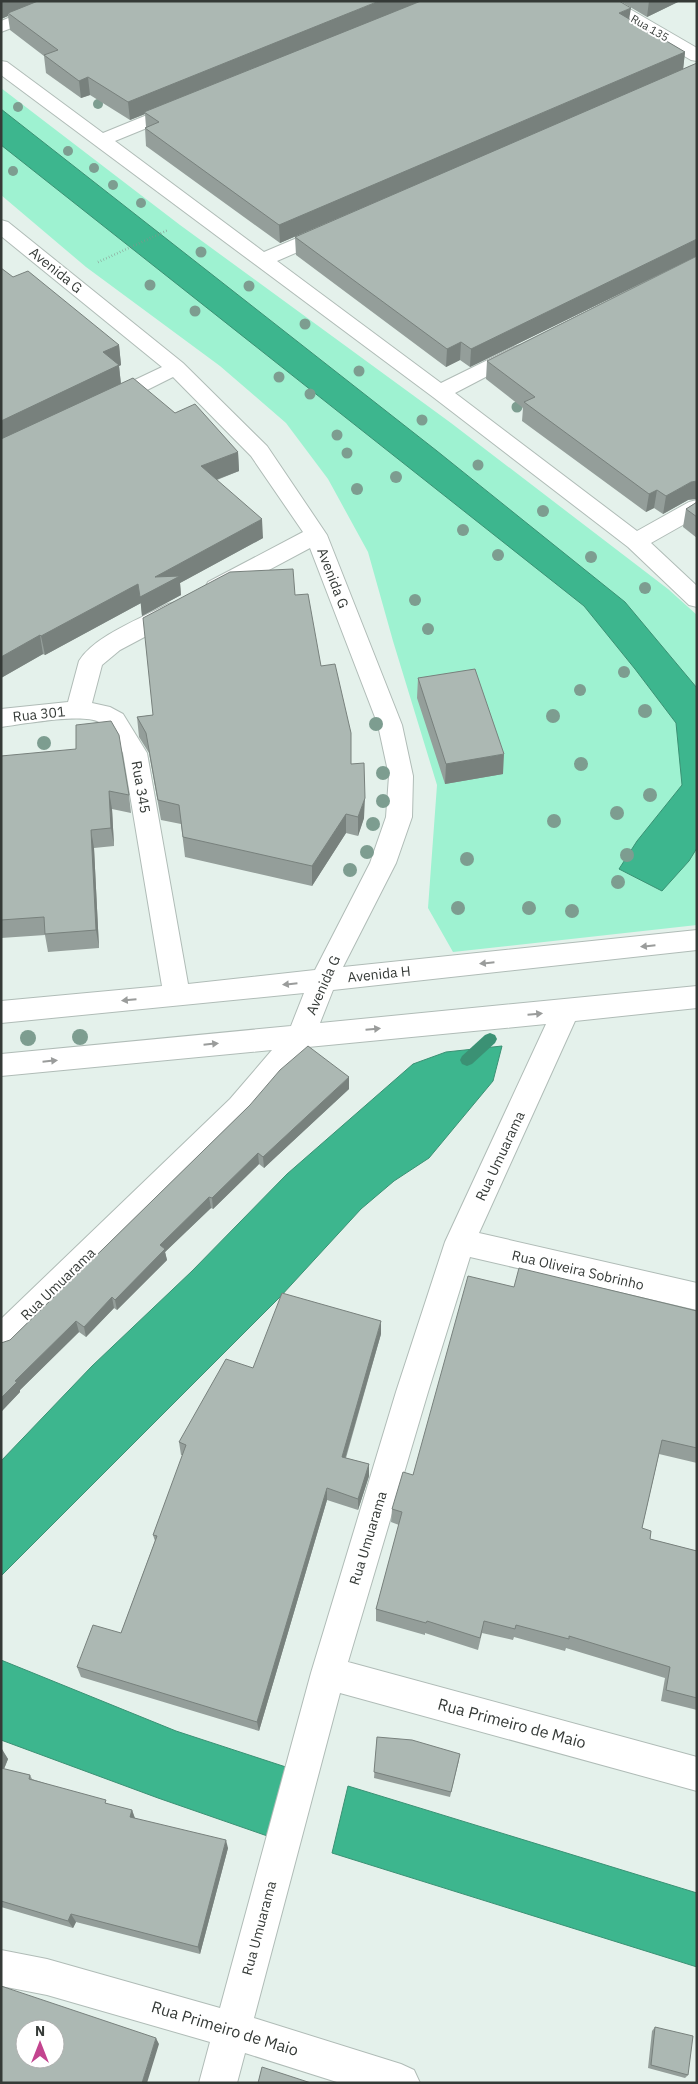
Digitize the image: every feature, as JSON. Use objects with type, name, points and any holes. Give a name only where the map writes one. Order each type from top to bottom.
[{"type":"street","points":[[1,27],[66,1]]},
{"type":"street","name":"Rua 135","points":[[602,1],[697,56]]},
{"type":"street","points":[[1,66],[440,392],[636,542],[697,599]]},
{"type":"street","points":[[102,140],[197,102]]},
{"type":"street","points":[[263,260],[350,223]]},
{"type":"street","name":"Avenida G","points":[[7,238],[176,368],[259,451],[316,535],[390,724],[400,776],[398,817],[383,863],[323,980],[301,1036]]},
{"type":"street","points":[[440,392],[537,343]]},
{"type":"street","points":[[91,409],[176,368]]},
{"type":"street","points":[[636,542],[697,507]]},
{"type":"street","points":[[78,710],[91,660],[112,644],[316,535]]},
{"type":"street","name":"Rua 301","points":[[1,718],[78,710]]},
{"type":"street","name":"Rua 345","points":[[78,710],[99,711],[115,719],[135,752],[177,996]]},
{"type":"street","name":"Avenida H","points":[[1,1012],[177,996],[697,940]]},
{"type":"street","points":[[1,1065],[566,1011],[697,996]]},
{"type":"street","name":"Rua Umuarama","points":[[218,2083],[328,1673],[412,1392],[460,1242],[566,1011]]},
{"type":"street","name":"Rua Umuarama","points":[[1,1338],[240,1107],[301,1036]]},
{"type":"street","name":"Rua Oliveira Sobrinho","points":[[460,1242],[697,1297]]},
{"type":"street","name":"Rua Primeiro de Maio","points":[[328,1673],[697,1774]]},
{"type":"street","name":"Rua Primeiro de Maio","points":[[1,1968],[48,1977],[232,2030],[401,2083]]},
{"type":"path","points":[[95,263],[158,234]]},
{"type":"shaded area","points":[[1,88],[180,225],[451,423],[668,589],[697,615],[697,925],[453,952],[428,908],[437,785],[368,552],[328,479],[286,423],[220,366],[86,267],[1,195]]},
{"type":"shaded area","points":[[1,109],[437,451],[625,602],[697,688],[697,848],[689,861],[662,891],[619,869],[637,841],[682,785],[676,723],[584,606],[1,145]]},
{"type":"shaded area","points":[[502,1046],[493,1081],[429,1158],[394,1181],[361,1209],[280,1297],[1,1576],[1,1461],[92,1366],[192,1271],[287,1174],[413,1064],[446,1052]]},
{"type":"shaded area","points":[[1,1660],[176,1731],[295,1770],[276,1839],[1,1740]]},
{"type":"shaded area","points":[[348,1786],[697,1893],[697,1967],[332,1853]]},
{"type":"building","points":[[38,1],[379,1],[128,102],[88,77],[79,81],[44,55],[58,50],[8,13]]},
{"type":"building","points":[[421,1],[619,1],[631,8],[619,13],[685,52],[279,225],[145,128],[159,122],[144,112]]},
{"type":"building","points":[[697,63],[697,239],[471,349],[461,342],[447,349],[295,237]]},
{"type":"building","points":[[697,256],[697,481],[691,482],[666,496],[657,490],[649,494],[524,402],[535,397],[487,361]]},
{"type":"building","points":[[1,268],[13,277],[28,271],[119,345],[103,352],[119,365],[1,421]]},
{"type":"building","points":[[133,378],[175,413],[195,404],[238,452],[201,466],[262,519],[155,577],[180,576],[140,597],[138,584],[1,657],[1,439]]},
{"type":"building","points":[[697,502],[697,517],[686,509]]},
{"type":"building","points":[[293,569],[295,595],[308,594],[321,666],[335,664],[351,733],[351,764],[364,763],[365,798],[358,817],[346,814],[312,866],[183,837],[179,805],[158,800],[146,733],[137,717],[153,715],[143,618],[230,572]]},
{"type":"building","points":[[475,669],[504,754],[446,764],[418,678]]},
{"type":"building","points":[[111,721],[119,735],[129,795],[109,791],[111,828],[91,830],[96,930],[45,934],[44,917],[1,920],[1,756],[76,749],[76,725]]},
{"type":"building","points":[[308,1046],[349,1077],[263,1157],[258,1153],[212,1198],[209,1197],[160,1245],[165,1249],[115,1300],[112,1297],[84,1327],[76,1321],[15,1381],[17,1382],[1,1398],[1,1343],[10,1340],[250,1105],[280,1070]]},
{"type":"building","points":[[519,1268],[697,1311],[697,1448],[662,1440],[642,1528],[651,1531],[650,1539],[697,1551],[697,1698],[666,1690],[670,1667],[569,1636],[569,1639],[516,1625],[515,1629],[484,1621],[480,1638],[427,1621],[426,1623],[376,1609],[402,1512],[392,1509],[403,1472],[413,1475],[468,1276],[514,1287]]},
{"type":"building","points":[[282,1293],[381,1321],[342,1457],[369,1464],[358,1499],[327,1488],[257,1722],[77,1667],[93,1625],[121,1633],[157,1536],[153,1535],[186,1445],[179,1442],[226,1359],[253,1368]]},
{"type":"building","points":[[377,1737],[412,1740],[460,1754],[451,1792],[374,1772]]},
{"type":"building","points":[[1,1768],[30,1775],[29,1779],[106,1800],[105,1803],[132,1810],[130,1817],[226,1840],[198,1947],[71,1914],[68,1921],[1,1901]]},
{"type":"building","points":[[1,1986],[156,2038],[142,2083],[1,2083]]},
{"type":"building","points":[[655,2027],[693,2036],[688,2075],[651,2065]]},
{"type":"building","points":[[262,2067],[311,2083],[258,2083]]},
{"type":"waterway","points":[[467,1060],[490,1039]]}]
